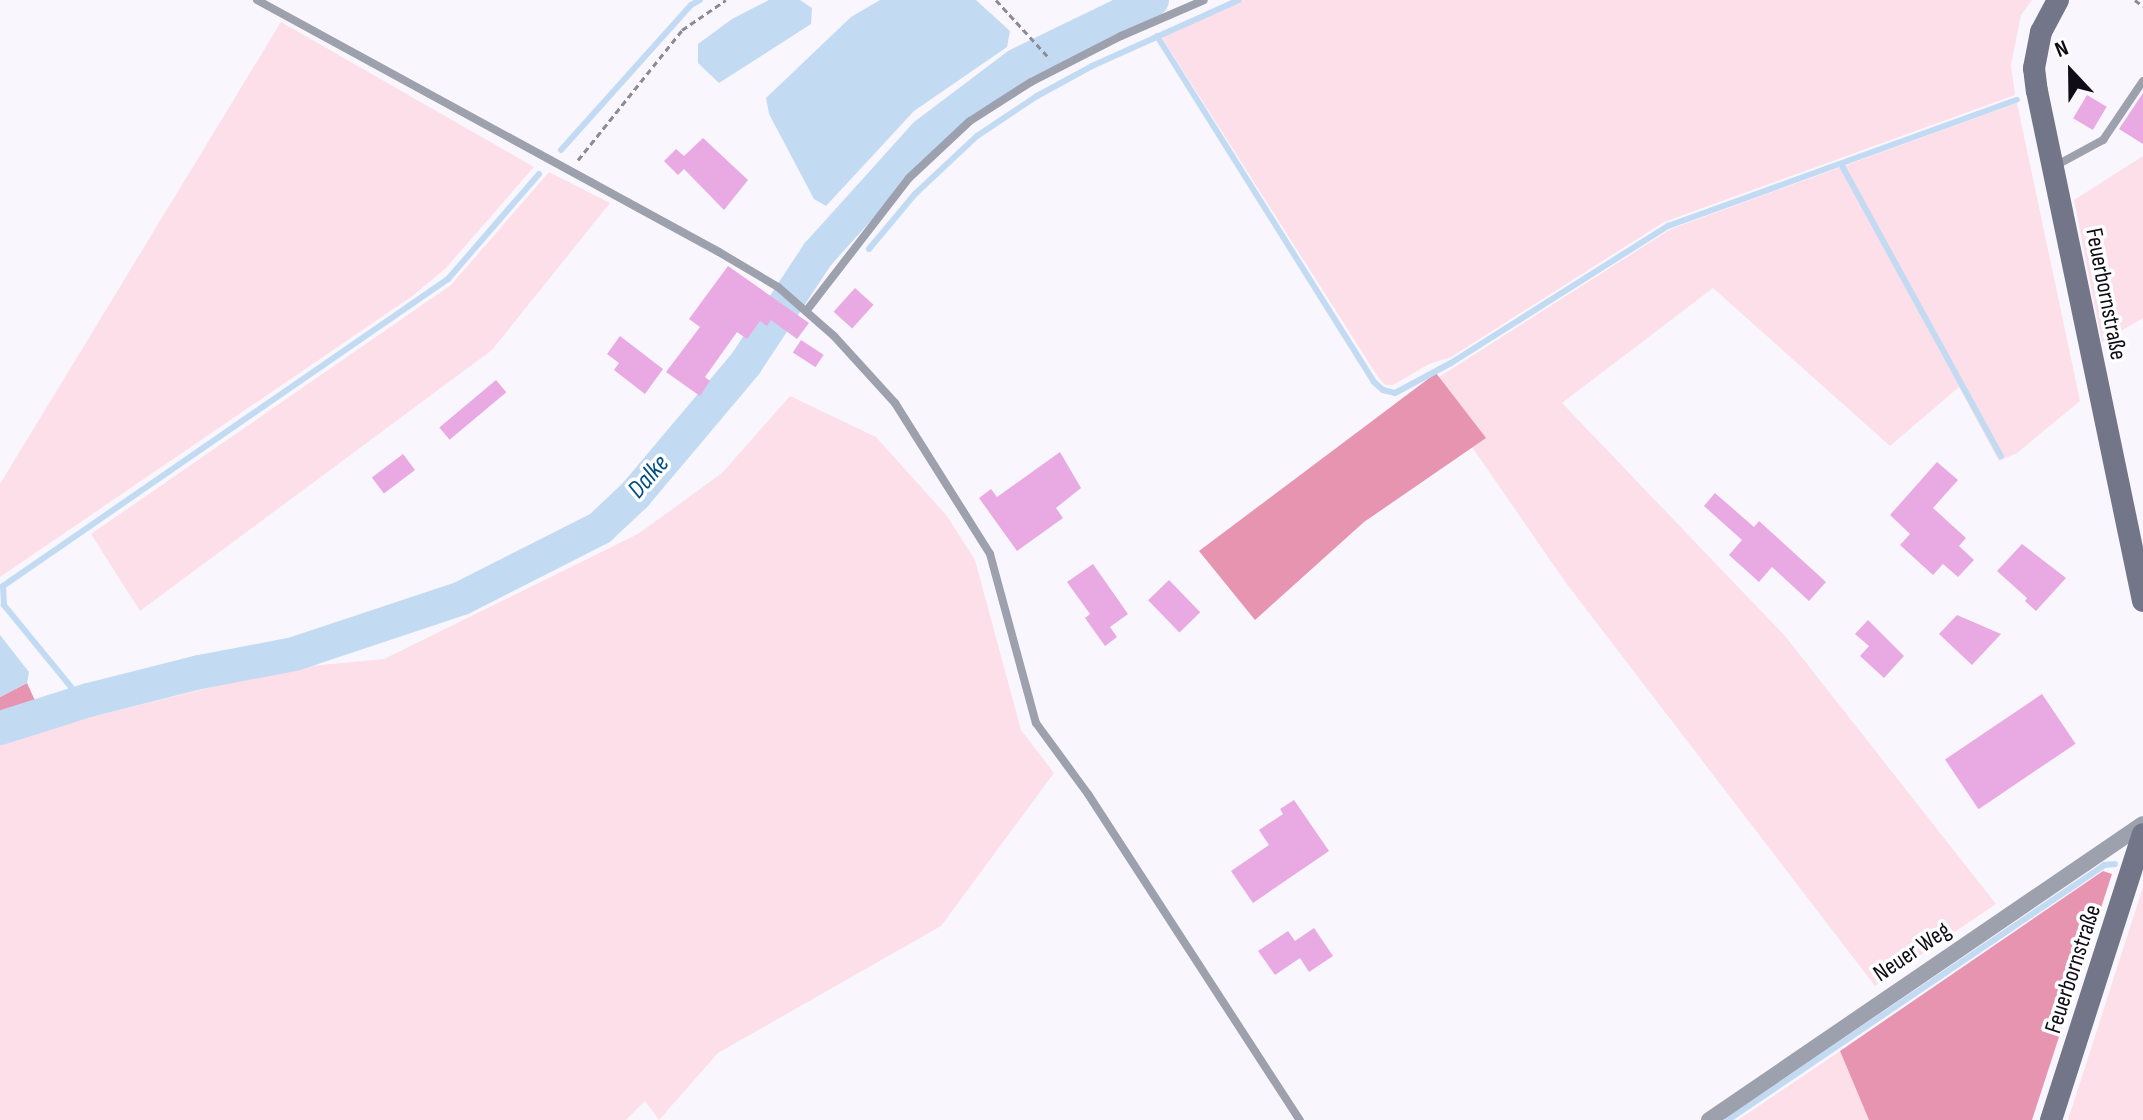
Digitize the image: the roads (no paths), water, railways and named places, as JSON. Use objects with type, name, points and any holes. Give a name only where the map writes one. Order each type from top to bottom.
[{"type":"street","name":"Feuerbornstraße","points":[[2058,0],[2041,32],[2034,68],[2143,601]]},
{"type":"street","name":"Neuer Weg","points":[[1709,1120],[2143,824]]},
{"type":"street","name":"Feuerbornstraße","points":[[2051,1120],[2143,834]]},
{"type":"lane","points":[[257,0],[778,287],[807,310],[895,403],[990,554],[1036,723],[1088,794],[1300,1120]]},
{"type":"lane","points":[[807,310],[909,178],[970,121],[1031,82],[1121,36],[1204,0]]},
{"type":"lane","points":[[2054,166],[2103,140],[2143,81]]},
{"type":"water","points":[[769,0],[800,0],[812,8],[811,24],[719,83],[698,63],[698,44],[732,19]]},
{"type":"water","points":[[880,0],[976,0],[1010,31],[1007,47],[914,111],[826,206],[814,199],[769,114],[766,98],[851,17]]},
{"type":"water","points":[[0,635],[29,672],[27,683],[0,697]]},
{"type":"waterway","points":[[561,150],[691,5],[700,0]]},
{"type":"waterway","name":"Dalke","points":[[0,728],[89,700],[200,672],[294,654],[462,598],[600,528],[635,495],[746,363],[818,254],[925,135],[1018,65],[1152,0]]},
{"type":"waterway","points":[[869,249],[915,194],[977,136],[1037,96],[1092,66],[1239,0]]},
{"type":"waterway","points":[[1157,36],[1374,382],[1383,390],[1395,393],[1451,363],[1668,226],[2017,100]]},
{"type":"waterway","points":[[1841,164],[2001,456]]},
{"type":"waterway","points":[[77,704],[76,693],[4,605],[3,586],[448,279],[539,174]]},
{"type":"waterway","points":[[1728,1120],[2104,865],[2115,864]]}]
